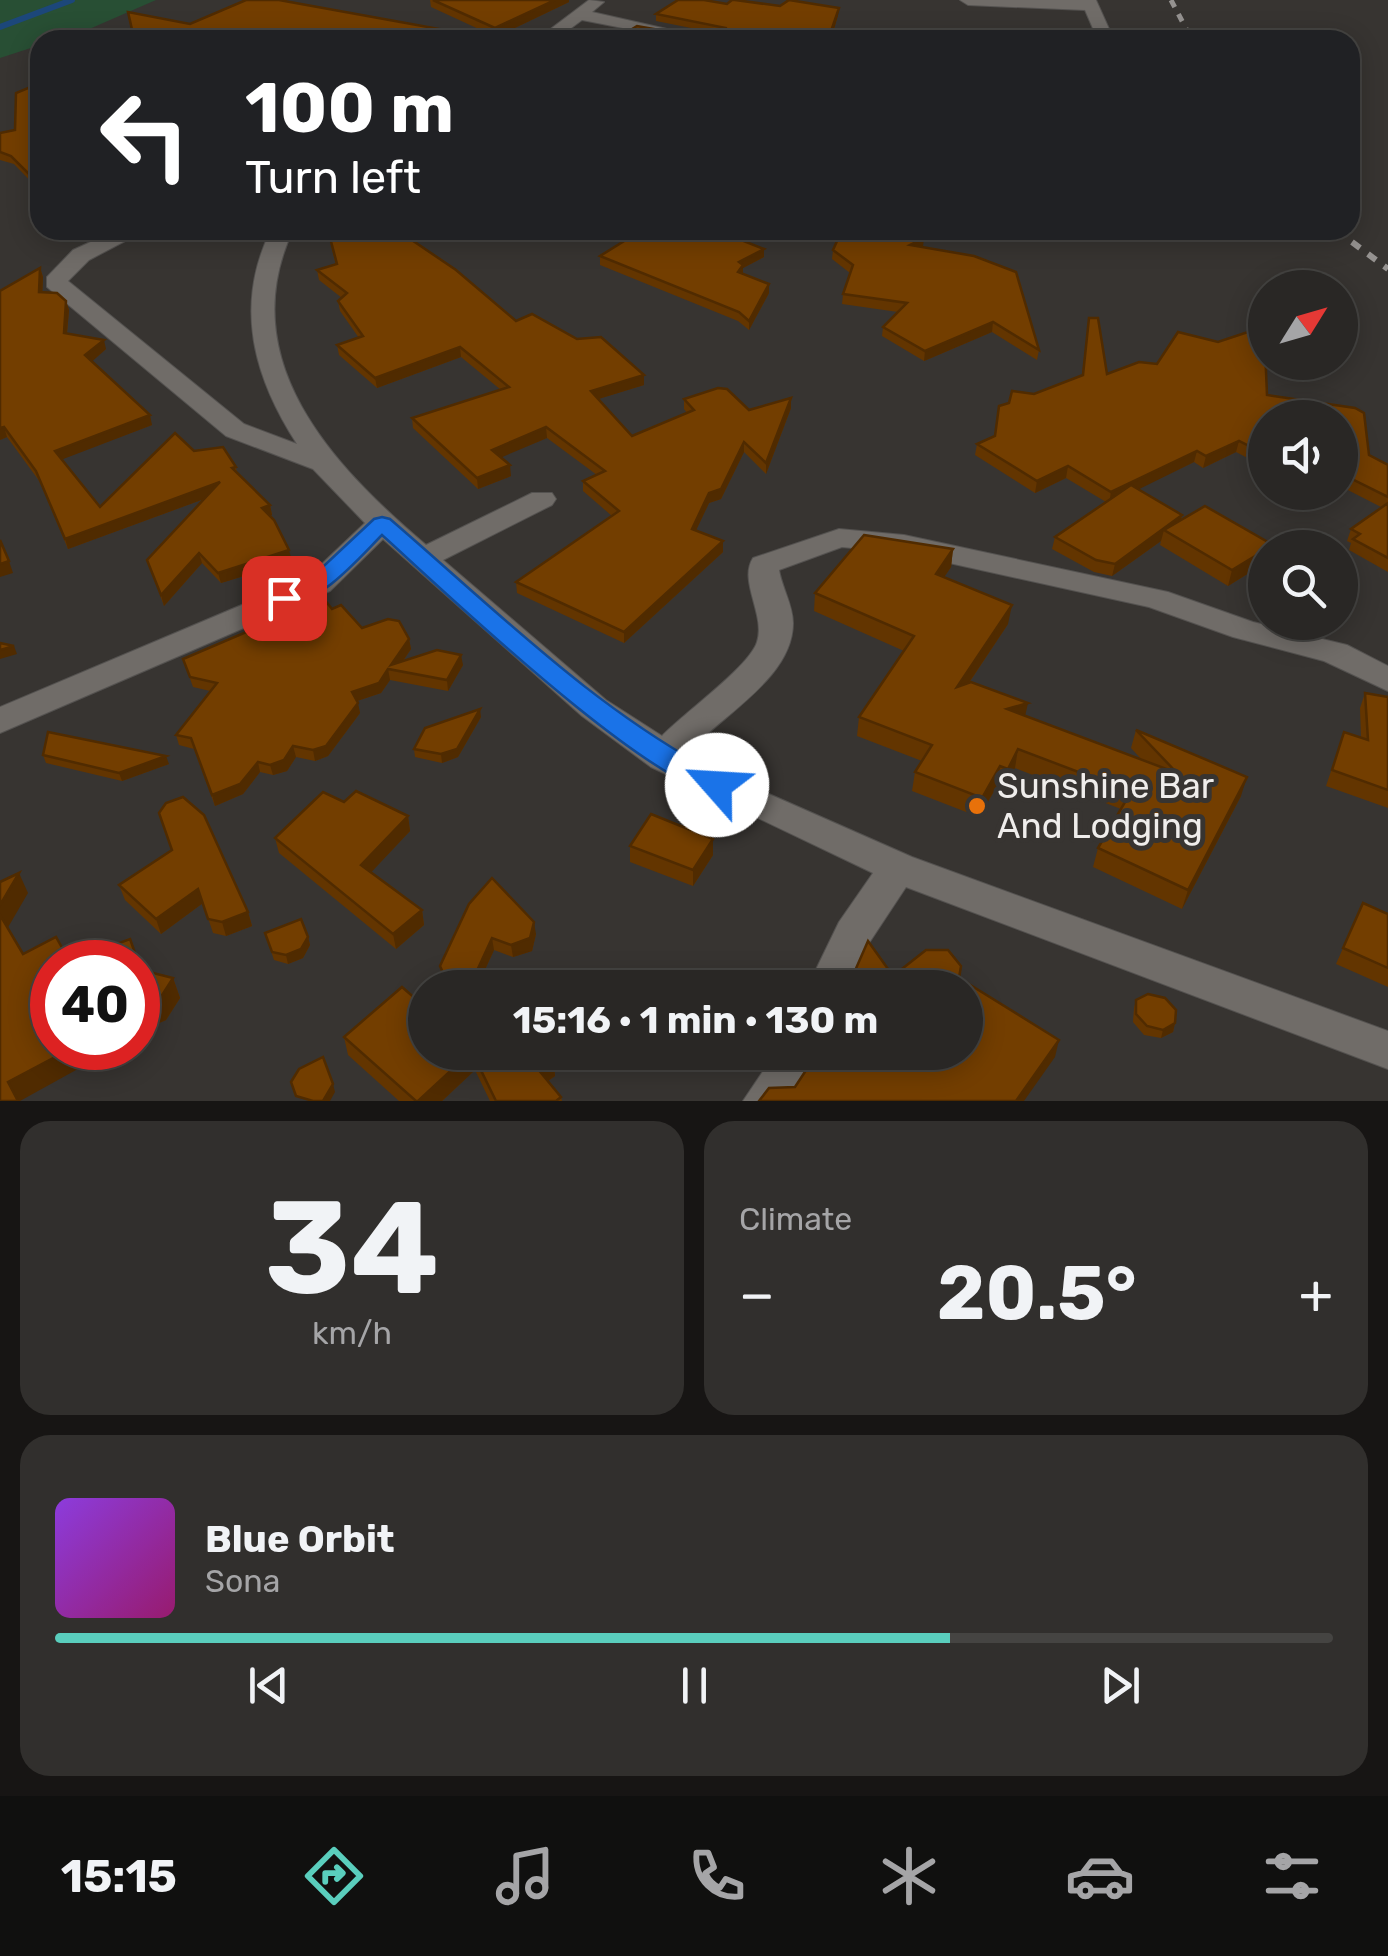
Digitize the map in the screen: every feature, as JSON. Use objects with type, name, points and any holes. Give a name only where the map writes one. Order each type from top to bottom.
[{"type":"street","points":[[558,30],[598,0]]},
{"type":"street","points":[[968,0],[1089,3],[1101,30]]},
{"type":"street","points":[[580,15],[666,30]]},
{"type":"street","points":[[113,240],[80,255],[56,282],[235,430],[323,464]]},
{"type":"street","points":[[277,240],[266,262],[260,320],[283,402],[323,464],[382,524],[594,708],[664,758],[898,868],[1388,1050]]},
{"type":"street","points":[[424,558],[542,499]]},
{"type":"street","points":[[0,720],[319,584],[382,524]]},
{"type":"street","points":[[664,758],[690,727],[763,666],[775,642],[778,622],[767,596],[764,565],[839,538],[904,544],[1158,599],[1244,630],[1335,653],[1388,680]]},
{"type":"street","points":[[836,970],[853,934],[898,868]]},
{"type":"street","points":[[765,1101],[788,1070]]},
{"type":"green space","points":[[0,0],[156,0],[87,30],[30,30],[30,48],[0,58]]},
{"type":"building","points":[[246,0],[279,0],[444,30],[132,30],[128,12],[190,24]]},
{"type":"building","points":[[433,0],[555,0],[495,28]]},
{"type":"building","points":[[678,0],[727,4],[735,0],[780,6],[789,0],[839,8],[831,30],[727,30],[656,14]]},
{"type":"building","points":[[30,87],[30,175],[11,156],[0,152],[0,133],[15,130],[16,93]]},
{"type":"building","points":[[331,240],[412,240],[456,270],[516,321],[532,314],[577,339],[601,337],[644,375],[591,391],[632,436],[694,410],[684,399],[718,388],[727,389],[749,410],[791,398],[766,463],[744,442],[721,489],[709,493],[692,529],[723,541],[624,632],[516,582],[619,511],[583,481],[605,471],[546,427],[492,450],[510,465],[477,478],[412,418],[509,387],[460,347],[375,378],[337,345],[363,336],[338,301],[347,293],[317,270],[337,264]]},
{"type":"building","points":[[626,240],[741,240],[764,249],[739,262],[743,265],[738,272],[769,284],[749,321],[739,312],[600,256]]},
{"type":"building","points":[[838,240],[920,240],[910,245],[974,256],[1016,272],[1039,350],[993,322],[925,351],[883,327],[907,303],[843,294],[853,265],[833,250]]},
{"type":"building","points":[[40,268],[39,292],[57,293],[66,301],[64,333],[104,340],[85,355],[150,415],[55,451],[100,507],[175,433],[194,451],[223,447],[236,467],[232,468],[270,505],[262,508],[274,520],[289,550],[218,573],[199,553],[161,595],[147,560],[220,482],[65,539],[36,471],[4,427],[0,428],[0,291]]},
{"type":"building","points":[[1089,318],[1098,318],[1107,374],[1139,362],[1157,364],[1178,332],[1218,342],[1248,332],[1248,380],[1266,380],[1267,395],[1301,400],[1248,400],[1248,446],[1239,441],[1206,456],[1197,451],[1111,492],[1068,466],[1037,481],[977,444],[995,436],[999,406],[1009,403],[1012,391],[1034,394],[1083,375]]},
{"type":"building","points":[[1358,410],[1364,413],[1369,455],[1388,465],[1388,497],[1358,482]]},
{"type":"building","points":[[1131,485],[1182,515],[1115,564],[1096,560],[1055,537]]},
{"type":"building","points":[[1388,503],[1388,558],[1358,542],[1358,530],[1351,529]]},
{"type":"building","points":[[1205,506],[1248,531],[1248,560],[1232,570],[1164,530]]},
{"type":"building","points":[[864,535],[953,549],[936,574],[1012,605],[957,687],[971,682],[1028,703],[1007,709],[1177,773],[1136,730],[1247,777],[1188,890],[1098,848],[1131,792],[1018,749],[1008,769],[1000,766],[982,798],[915,772],[932,745],[859,717],[914,636],[815,593]]},
{"type":"building","points":[[0,540],[9,561],[0,564]]},
{"type":"building","points":[[324,599],[332,609],[341,605],[362,628],[388,619],[399,621],[409,639],[391,665],[437,650],[461,655],[447,680],[388,669],[379,683],[352,692],[358,703],[326,746],[313,750],[293,746],[284,760],[270,765],[258,762],[240,784],[212,795],[191,738],[176,735],[217,683],[190,677],[183,659]]},
{"type":"building","points":[[1365,693],[1388,697],[1388,790],[1332,770],[1344,732],[1368,740]]},
{"type":"building","points":[[480,709],[457,749],[441,754],[414,749],[425,728]]},
{"type":"building","points":[[48,732],[166,756],[119,773],[43,755]]},
{"type":"building","points":[[356,791],[408,816],[361,865],[422,910],[393,934],[275,838],[323,792],[344,802]]},
{"type":"building","points":[[183,797],[204,815],[248,912],[222,922],[208,919],[198,889],[156,919],[119,885],[172,850],[159,813],[166,803]]},
{"type":"building","points":[[651,814],[713,839],[693,870],[630,846]]},
{"type":"building","points":[[19,873],[0,905],[0,882]]},
{"type":"building","points":[[492,878],[534,922],[530,938],[511,945],[492,938],[477,970],[442,970],[440,966],[469,904]]},
{"type":"building","points":[[1363,903],[1388,914],[1388,968],[1343,948]]},
{"type":"building","points":[[0,915],[23,954],[30,950],[31,1070],[8,1082],[18,1101],[0,1101]]},
{"type":"building","points":[[301,919],[308,937],[301,949],[286,955],[272,952],[265,933]]},
{"type":"building","points":[[868,941],[889,970],[855,970]]},
{"type":"building","points":[[926,950],[948,950],[960,970],[901,970]]},
{"type":"building","points":[[160,975],[173,978],[160,998]]},
{"type":"building","points":[[402,987],[408,992],[408,1070],[452,1070],[416,1101],[344,1037]]},
{"type":"building","points":[[983,993],[1059,1040],[1016,1101],[759,1101],[769,1088],[795,1087],[806,1070],[983,1070]]},
{"type":"building","points":[[1148,994],[1165,998],[1176,1010],[1175,1023],[1163,1030],[1147,1026],[1136,1014],[1136,1000]]},
{"type":"building","points":[[323,1057],[333,1084],[323,1101],[296,1096],[291,1082],[299,1069]]},
{"type":"building","points":[[481,1070],[539,1070],[561,1097],[556,1101],[496,1101]]},
{"type":"waterway","points":[[0,27],[72,0]]},
{"type":"railway","points":[[1171,0],[1187,30]]},
{"type":"railway","points":[[1349,240],[1388,269]]},
{"type":"place","name":"Sunshine Bar And Lodging","points":[[977,806]]},
{"type":"route","points":[[284,598],[319,584],[382,524],[594,708],[664,758],[717,785]]}]
